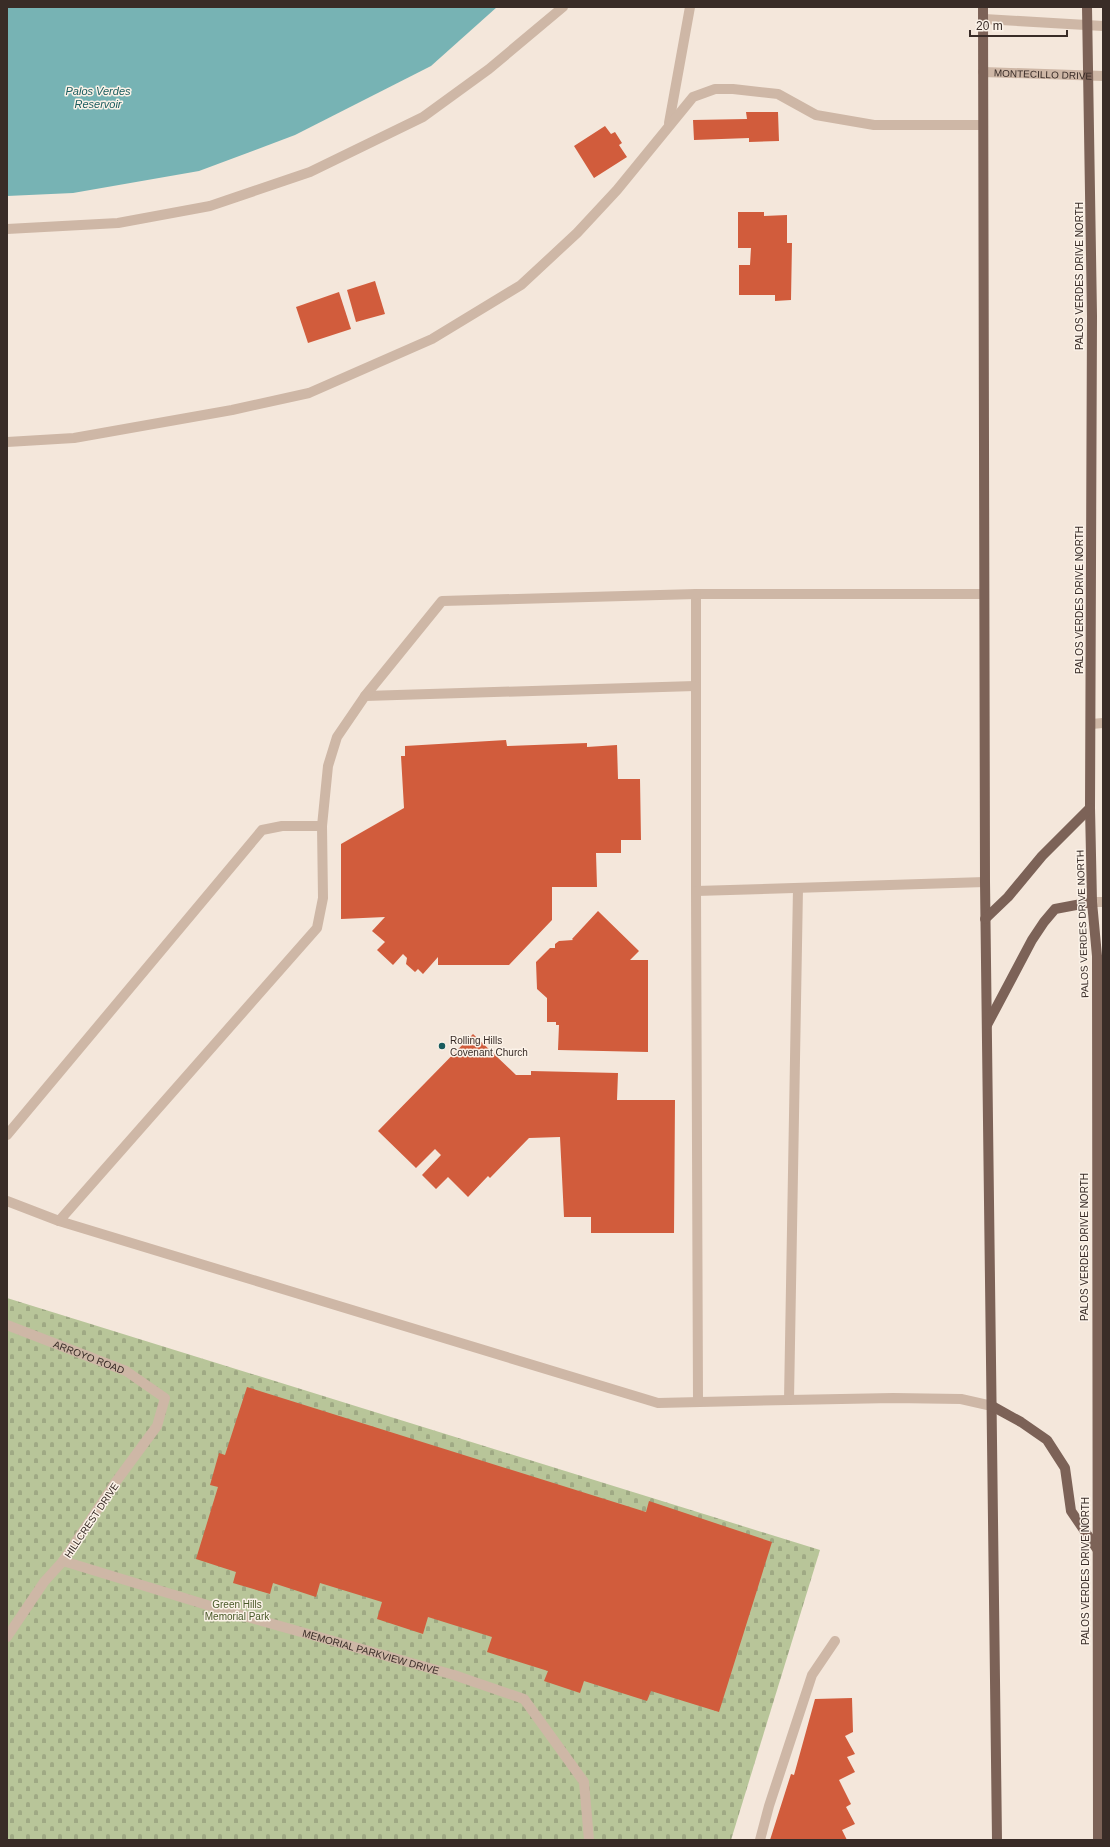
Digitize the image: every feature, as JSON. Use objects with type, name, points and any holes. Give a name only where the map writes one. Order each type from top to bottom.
[{"type":"main road","points":[[983,7],[985,919],[997,1840]]},
{"type":"main road","name":"PALOS VERDES DRIVE NORTH","points":[[1087,7],[1092,316],[1090,808],[1092,902],[1097,956],[1098,1840]]},
{"type":"main road","points":[[985,919],[1008,897],[1042,856],[1090,808]]},
{"type":"main road","points":[[986,1027],[1032,940],[1044,922],[1056,909],[1092,902]]},
{"type":"main road","points":[[992,1406],[1021,1422],[1047,1440],[1065,1468],[1071,1511],[1097,1549]]},
{"type":"street","points":[[7,229],[125,222],[210,206],[310,172],[423,117],[489,69],[563,7]]},
{"type":"street","points":[[669,124],[690,7]]},
{"type":"street","points":[[984,20],[1088,24],[1103,26]]},
{"type":"street","name":"MONTECILLO DRIVE","points":[[983,72],[1103,76]]},
{"type":"street","points":[[7,442],[74,438],[232,410],[309,393],[432,339],[521,285],[577,233],[617,190],[669,124],[693,97],[715,89],[733,89],[778,94],[816,115],[874,125],[983,125]]},
{"type":"street","points":[[696,594],[695,686],[698,1402]]},
{"type":"street","points":[[59,1221],[317,928],[323,898],[322,826],[328,766],[337,738],[365,696],[442,601],[696,594],[984,594]]},
{"type":"street","points":[[365,696],[695,686]]},
{"type":"street","points":[[1091,724],[1103,723]]},
{"type":"street","points":[[7,1135],[262,830],[282,826],[322,826]]},
{"type":"street","points":[[696,891],[985,882]]},
{"type":"street","points":[[789,1400],[798,888]]},
{"type":"street","points":[[1092,902],[1103,902]]},
{"type":"street","points":[[7,1201],[59,1221],[658,1403],[893,1398],[961,1399],[992,1406]]},
{"type":"street","name":"ARROYO ROAD","points":[[7,1325],[126,1371],[165,1398]]},
{"type":"street","name":"HILLCREST DRIVE","points":[[7,1637],[44,1582],[64,1561],[115,1483],[157,1426],[165,1398]]},
{"type":"street","name":"MEMORIAL PARKVIEW DRIVE","points":[[64,1561],[230,1612],[454,1675],[524,1699],[584,1782],[589,1840]]},
{"type":"street","points":[[760,1840],[769,1806],[812,1675],[835,1640]]},
{"type":"green space","name":"Green Hills Memorial Park","points":[[7,1298],[820,1550],[731,1840],[7,1840]]},
{"type":"water","name":"Palos Verdes Reservoir","points":[[7,7],[497,7],[431,66],[295,135],[199,171],[73,193],[7,196]]},
{"type":"building","points":[[746,112],[778,112],[779,141],[749,142],[749,138],[694,140],[693,120],[747,119]]},
{"type":"building","points":[[605,126],[611,134],[615,132],[622,143],[619,145],[627,157],[594,178],[574,146]]},
{"type":"building","points":[[738,212],[764,212],[764,216],[787,215],[787,243],[792,243],[791,300],[775,301],[775,295],[739,295],[739,265],[750,265],[751,248],[738,248]]},
{"type":"building","points":[[375,281],[385,314],[356,322],[347,290]]},
{"type":"building","points":[[339,292],[351,329],[308,343],[296,307]]},
{"type":"building","points":[[506,740],[507,746],[587,743],[587,747],[617,745],[618,779],[640,779],[641,840],[621,840],[621,853],[596,853],[597,887],[552,887],[552,920],[509,965],[438,965],[438,957],[423,974],[418,969],[415,972],[406,964],[407,958],[403,954],[393,965],[377,950],[385,942],[372,931],[385,917],[341,919],[341,844],[404,808],[401,756],[405,756],[405,746]]},
{"type":"building","points":[[598,911],[639,951],[630,960],[648,960],[648,1052],[558,1050],[559,1025],[556,1025],[556,1022],[547,1022],[547,998],[537,989],[536,962],[550,948],[555,948],[555,944],[559,941],[573,940],[572,939]]},
{"type":"building","points":[[473,1034],[516,1075],[531,1075],[531,1071],[618,1073],[617,1100],[675,1100],[674,1233],[591,1233],[591,1217],[564,1217],[560,1137],[529,1138],[490,1178],[488,1176],[468,1197],[448,1177],[436,1189],[422,1175],[441,1155],[435,1149],[416,1168],[378,1131]]},
{"type":"building","points":[[247,1387],[646,1512],[649,1501],[772,1542],[719,1712],[651,1691],[647,1701],[584,1681],[580,1693],[544,1681],[548,1671],[487,1652],[492,1637],[428,1617],[423,1634],[377,1619],[382,1602],[320,1583],[316,1597],[273,1583],[270,1594],[233,1583],[236,1572],[196,1559],[218,1487],[210,1485],[219,1453],[225,1455]]},
{"type":"building","points":[[852,1698],[853,1732],[845,1736],[855,1754],[847,1757],[855,1772],[839,1780],[851,1804],[846,1807],[855,1824],[842,1830],[847,1840],[770,1840],[791,1774],[794,1775],[815,1699]]},
{"type":"place","name":"Rolling Hills Covenant Church","points":[[442,1046]]}]
